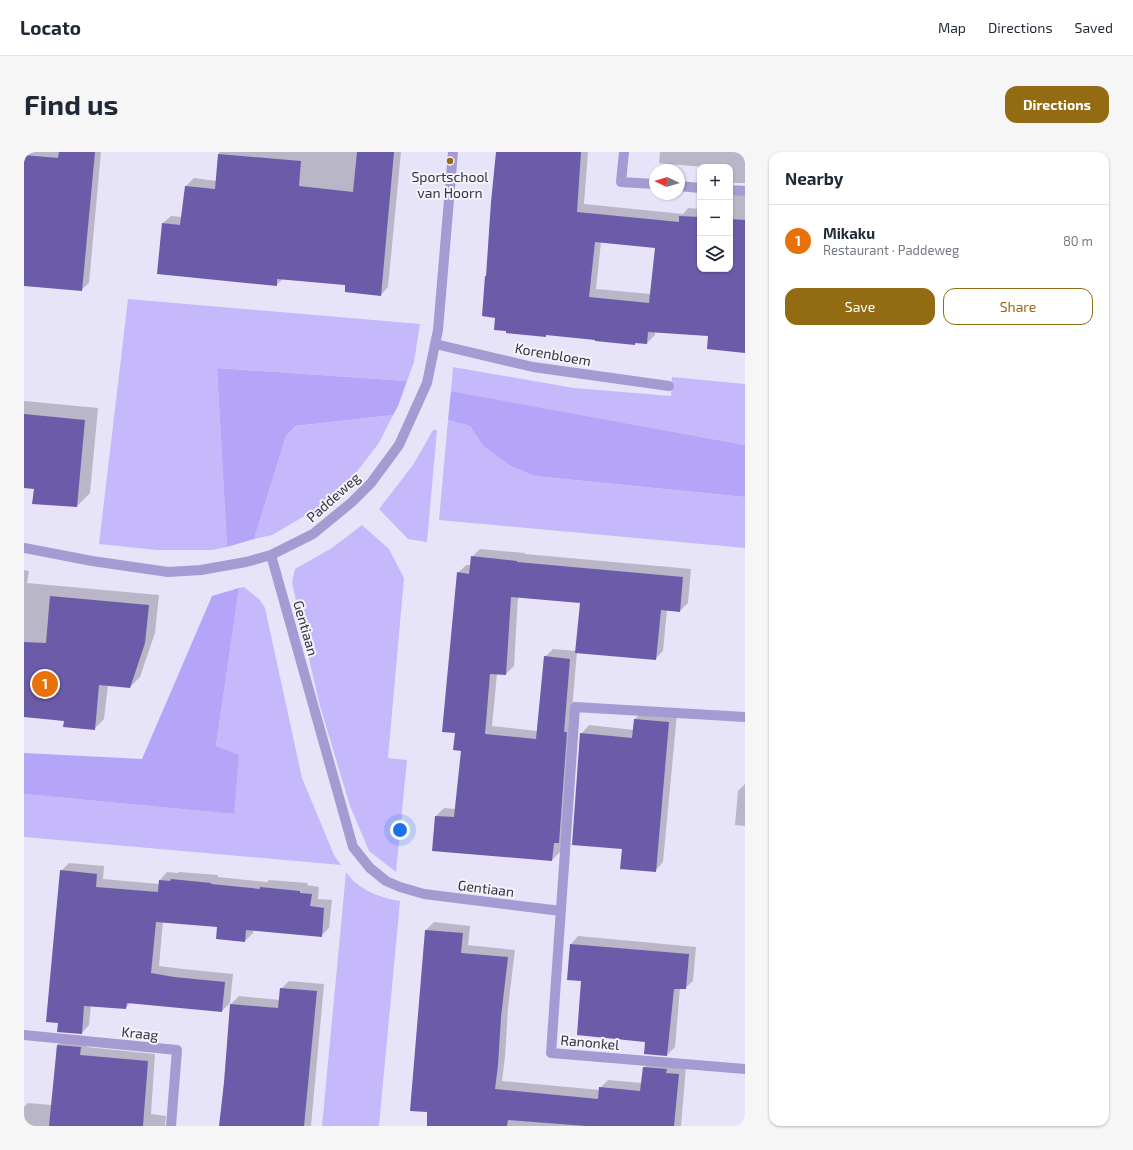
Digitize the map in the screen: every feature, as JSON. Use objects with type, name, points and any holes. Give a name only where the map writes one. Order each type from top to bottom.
[{"type":"street","name":"Paddeweg","points":[[24,548],[92,562],[168,572],[201,570],[246,562],[271,555],[313,534],[352,502],[371,483],[399,445],[427,383],[438,330],[453,152]]},
{"type":"street","points":[[624,152],[621,182],[649,184]]},
{"type":"street","points":[[685,187],[697,188]]},
{"type":"street","points":[[733,190],[745,191]]},
{"type":"street","name":"Korenbloem","points":[[435,344],[533,367],[668,386]]},
{"type":"street","name":"Gentiaan","points":[[271,555],[353,847],[370,868],[386,881],[424,894],[561,911]]},
{"type":"street","points":[[561,911],[575,707],[745,718]]},
{"type":"street","name":"Ranonkel","points":[[561,911],[551,1053],[745,1069]]},
{"type":"street","name":"Kraag","points":[[24,1035],[177,1050],[171,1126]]},
{"type":"shaded area","points":[[128,299],[420,324],[414,362],[407,381],[217,368],[227,547],[212,550],[157,550],[99,544]]},
{"type":"shaded area","points":[[453,367],[574,388],[671,396],[672,377],[745,384],[745,445],[451,391]]},
{"type":"shaded area","points":[[217,368],[407,381],[393,415],[296,426],[286,436],[254,539],[227,547]]},
{"type":"shaded area","points":[[451,391],[745,445],[745,497],[534,476],[509,465],[483,446],[470,426],[448,420]]},
{"type":"shaded area","points":[[393,415],[379,443],[355,474],[320,507],[272,535],[254,539],[286,436],[297,426]]},
{"type":"shaded area","points":[[448,420],[470,426],[483,446],[509,465],[534,476],[745,497],[745,548],[439,520]]},
{"type":"shaded area","points":[[433,430],[437,430],[427,542],[408,539],[379,509],[413,465]]},
{"type":"shaded area","points":[[362,525],[389,549],[404,578],[388,758],[407,760],[396,872],[369,851],[350,806],[320,706],[292,582],[295,569],[332,548]]},
{"type":"shaded area","points":[[244,587],[260,600],[265,608],[302,778],[334,855],[341,865],[24,837],[24,794],[234,814],[216,746],[239,588]]},
{"type":"shaded area","points":[[239,588],[216,746],[239,755],[234,814],[24,794],[24,753],[142,759],[212,596]]},
{"type":"shaded area","points":[[346,872],[356,883],[370,892],[385,898],[400,901],[379,1126],[322,1126]]},
{"type":"building","points":[[59,152],[95,152],[82,291],[24,286],[24,155],[58,158]]},
{"type":"building","points":[[357,152],[394,152],[381,296],[345,292],[345,285],[277,279],[277,286],[157,274],[162,223],[180,225],[185,186],[215,189],[218,154],[301,161],[299,186],[353,192]]},
{"type":"building","points":[[496,152],[581,152],[577,212],[679,222],[679,216],[697,217],[697,272],[733,272],[733,219],[745,220],[745,353],[707,349],[708,336],[648,332],[647,344],[635,343],[635,345],[546,335],[546,337],[506,333],[506,331],[494,330],[495,318],[482,316]],"holes":[[[595,242],[655,248],[649,303],[589,297]]]},
{"type":"building","points":[[24,414],[85,420],[77,507],[32,504],[34,489],[24,488]]},
{"type":"building","points":[[471,556],[517,562],[683,577],[680,612],[661,610],[656,660],[575,653],[580,603],[511,597],[506,675],[490,674],[485,734],[536,739],[544,656],[570,659],[564,732],[567,732],[559,843],[554,843],[552,861],[432,851],[435,816],[454,817],[461,751],[453,750],[455,733],[442,732],[457,572],[469,574]]},
{"type":"building","points":[[50,596],[149,605],[145,643],[130,688],[99,685],[95,730],[63,727],[64,721],[24,717],[24,642],[46,643]]},
{"type":"building","points":[[634,719],[669,722],[656,872],[620,869],[622,849],[572,845],[580,733],[632,738]]},
{"type":"building","points":[[60,870],[97,874],[96,887],[158,892],[159,880],[170,881],[171,879],[260,889],[260,887],[300,891],[300,893],[312,894],[310,906],[324,908],[322,937],[246,930],[245,942],[216,939],[217,927],[156,922],[151,973],[225,982],[222,1012],[127,1003],[126,1009],[84,1006],[82,1034],[57,1032],[58,1023],[46,1022]]},
{"type":"building","points":[[425,930],[463,933],[461,953],[508,957],[495,1089],[598,1099],[599,1087],[640,1091],[643,1067],[667,1069],[666,1073],[679,1074],[674,1126],[586,1126],[508,1120],[507,1126],[427,1126],[427,1112],[410,1111]]},
{"type":"building","points":[[570,944],[689,954],[686,989],[674,989],[667,1056],[644,1054],[645,1042],[577,1035],[581,981],[567,980]]},
{"type":"building","points":[[280,988],[317,991],[304,1126],[219,1126],[230,1004],[278,1008]]},
{"type":"building","points":[[57,1045],[81,1047],[80,1055],[148,1061],[143,1126],[49,1126]]},
{"type":"place","name":"Sportschool van Hoorn","points":[[450,161]]},
{"type":"place","name":"Mikaku","points":[[45,684]]}]
